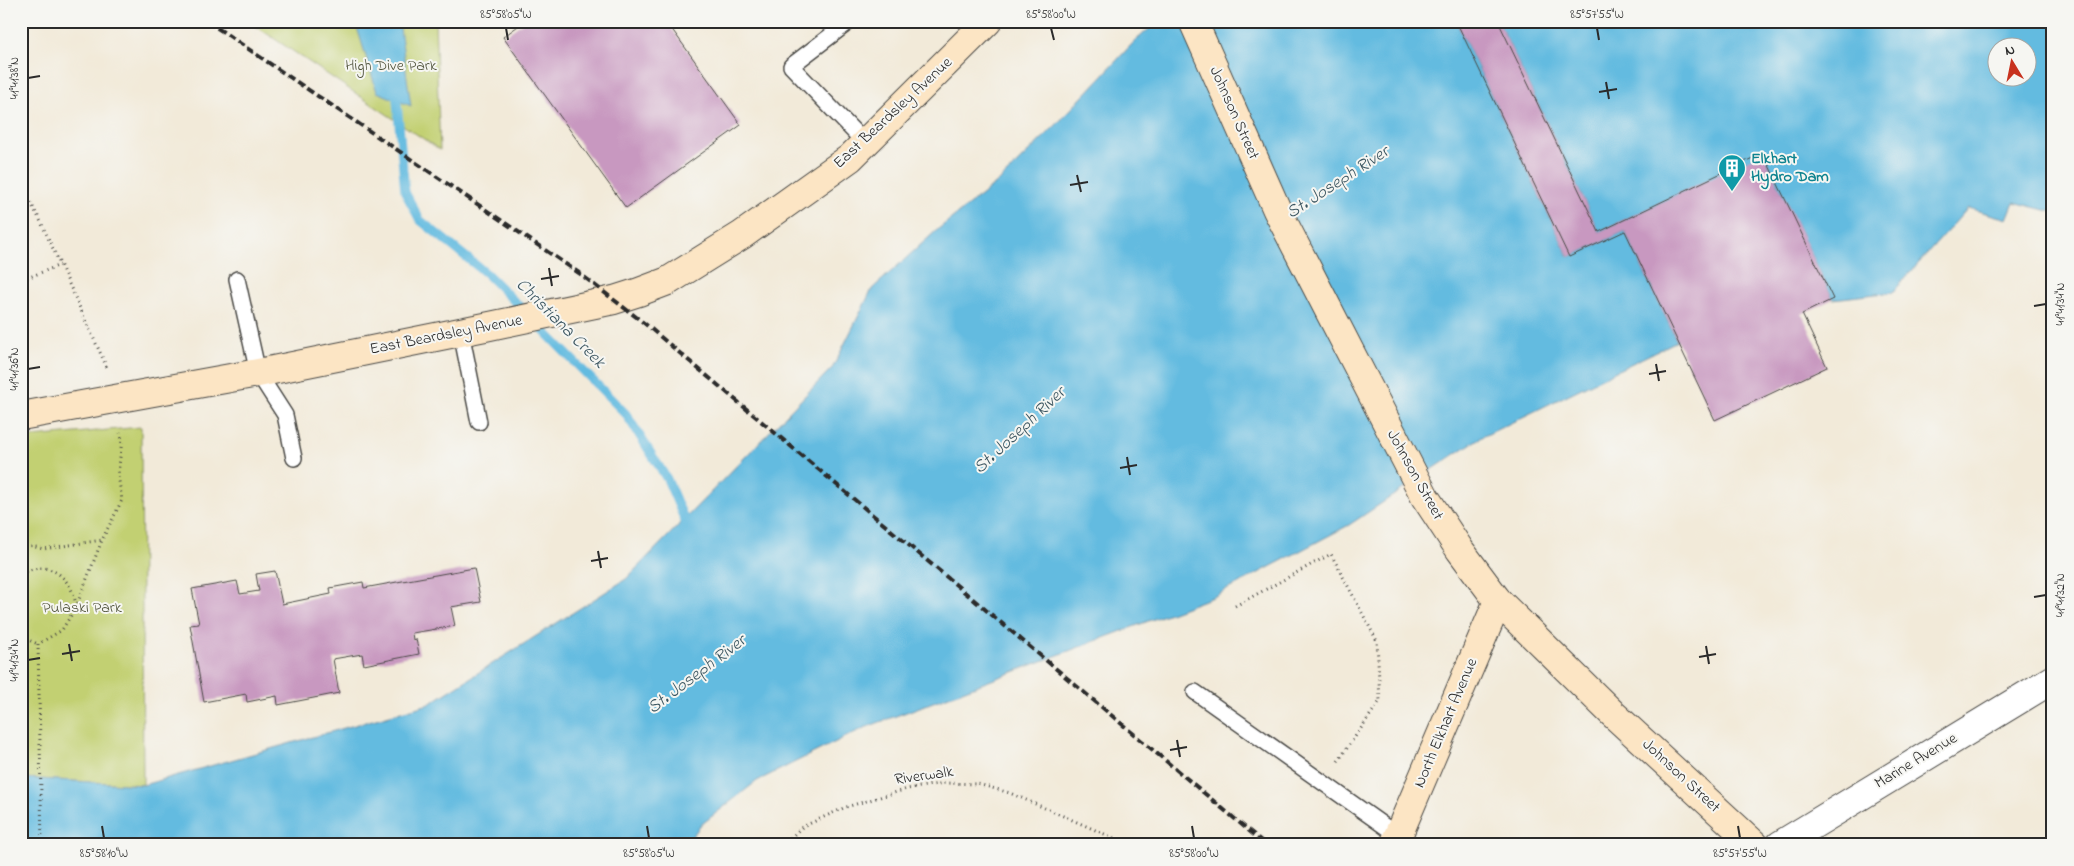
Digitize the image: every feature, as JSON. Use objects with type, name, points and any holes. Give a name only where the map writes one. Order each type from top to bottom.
[{"type":"main road","name":"Johnson Street","points":[[1193,21],[1278,210],[1425,497],[1460,550],[1498,601],[1613,714],[1755,845]]},
{"type":"main road","name":"East Beardsley Avenue","points":[[21,416],[258,373],[473,330],[614,300],[668,281],[742,235],[850,158],[978,25]]},
{"type":"main road","name":"North Elkhart Avenue","points":[[1396,840],[1498,601]]},
{"type":"street","name":"Marine Avenue","points":[[1780,845],[2053,679]]},
{"type":"lane","points":[[850,21],[792,66],[865,143]]},
{"type":"lane","points":[[237,279],[258,373],[285,415],[294,458]]},
{"type":"lane","points":[[473,330],[479,422]]},
{"type":"lane","points":[[1195,692],[1396,840]]},
{"type":"path","points":[[21,186],[40,220],[100,351],[109,376]]},
{"type":"path","points":[[27,278],[60,265]]},
{"type":"path","points":[[38,644],[62,630],[76,607],[102,540],[122,500],[118,475],[122,439],[120,433]]},
{"type":"path","points":[[21,543],[44,549],[102,540]]},
{"type":"path","points":[[1235,606],[1331,554],[1377,641],[1380,702],[1334,767]]},
{"type":"path","points":[[21,572],[41,568],[61,575],[74,593],[76,607]]},
{"type":"path","points":[[21,637],[38,644]]},
{"type":"path","points":[[38,644],[42,845]]},
{"type":"path","name":"Riverwalk","points":[[783,845],[802,827],[846,807],[907,788],[945,783],[978,784],[1010,793],[1130,845]]},
{"type":"green space","name":"High Dive Park","points":[[248,21],[435,21],[440,150]]},
{"type":"green space","name":"Pulaski Park","points":[[141,427],[143,785],[21,778],[21,438]]},
{"type":"water","points":[[355,21],[399,21],[411,106],[377,92]]},
{"type":"water","name":"St. Joseph River","points":[[1158,21],[1456,21],[1569,257],[1625,231],[1677,341],[1478,439],[1349,525],[1215,596],[864,728],[757,781],[702,824],[685,845],[21,845],[21,778],[143,785],[429,704],[626,579],[833,367],[872,289],[937,230],[998,182],[1057,124],[1133,43]]},
{"type":"water","points":[[1498,21],[2053,21],[2053,212],[2014,202],[2007,219],[1968,208],[1893,292],[1833,299],[1763,154],[1599,232]]},
{"type":"building","points":[[525,21],[666,21],[741,125],[626,208],[503,37]]},
{"type":"building","name":"Elkhart Hydro Dam","points":[[1456,21],[1498,21],[1599,232],[1763,153],[1833,299],[1802,314],[1827,367],[1715,420],[1625,231],[1569,257]]},
{"type":"building","points":[[474,568],[481,602],[451,607],[455,626],[412,633],[413,640],[416,639],[419,654],[364,665],[362,654],[333,659],[339,693],[278,705],[277,696],[247,702],[246,694],[204,702],[190,625],[199,624],[192,589],[237,581],[240,594],[259,591],[256,574],[275,571],[282,604],[331,594],[330,588],[363,582],[364,588]]},
{"type":"waterway","name":"Christiana Creek","points":[[396,90],[405,192],[420,220],[487,274],[526,313]]},
{"type":"waterway","name":"Christiana Creek","points":[[535,322],[626,414],[667,479],[689,530]]},
{"type":"railway","points":[[207,21],[579,273],[644,323],[1266,845]]},
{"type":"place","name":"Elkhart Hydro Dam","points":[[1732,192]]}]
